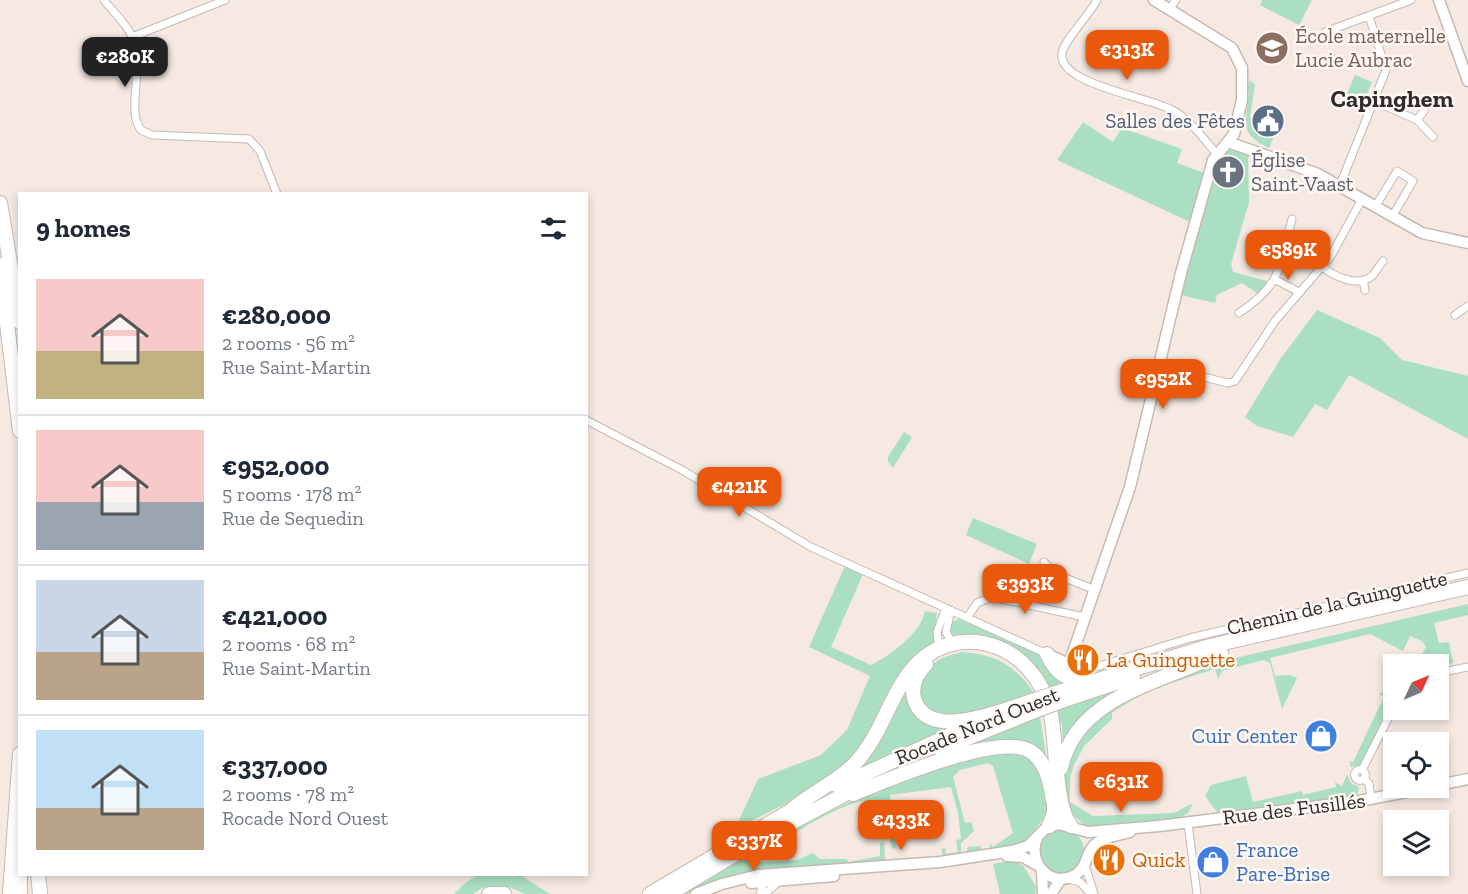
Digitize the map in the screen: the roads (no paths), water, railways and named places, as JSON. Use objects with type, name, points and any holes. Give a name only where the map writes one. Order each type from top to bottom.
[{"type":"highway","points":[[0,203],[18,310]]},
{"type":"highway","points":[[0,265],[18,414]]},
{"type":"highway","name":"Rocade Nord Ouest","points":[[650,894],[790,811],[941,738],[1064,695],[1134,677],[1215,650],[1468,586]]},
{"type":"highway","name":"Rocade Nord Ouest","points":[[1215,650],[1468,597]]},
{"type":"highway","points":[[790,811],[842,776],[855,763],[875,737],[906,676],[918,663],[951,647],[983,643],[1018,658],[1030,670],[1043,692],[1052,716],[1062,807],[1075,828]]},
{"type":"highway","points":[[1030,707],[955,722],[940,721],[928,717],[914,699],[915,680],[928,662],[951,647],[978,648],[998,654],[1017,666],[1033,685],[1048,729],[1054,807],[1049,826]]},
{"type":"highway","points":[[1047,654],[1063,666],[1064,677],[1082,678],[1165,654],[1215,650]]},
{"type":"highway","points":[[1059,776],[1072,740],[1094,713],[1215,650]]},
{"type":"highway","name":"Rocade Nord Ouest","points":[[669,894],[822,804],[1030,707]]},
{"type":"highway","points":[[822,804],[904,773],[1005,745],[1024,748],[1040,759],[1047,775],[1054,807]]},
{"type":"highway","points":[[10,894],[18,782]]},
{"type":"highway","points":[[20,876],[20,894]]},
{"type":"highway","points":[[31,894],[32,876]]},
{"type":"highway","points":[[38,876],[40,894]]},
{"type":"highway","points":[[489,894],[504,894]]},
{"type":"main road","points":[[1063,666],[1084,617],[1130,487],[1181,273],[1216,153],[1228,142],[1236,130],[1243,84],[1237,55],[1220,39],[1154,0]]},
{"type":"main road","points":[[1439,0],[1468,81]]},
{"type":"main road","points":[[1444,0],[1468,66]]},
{"type":"main road","points":[[1236,130],[1260,152]]},
{"type":"main road","points":[[1228,142],[1260,152],[1340,185],[1392,217],[1428,235],[1468,243]]},
{"type":"main road","points":[[1449,783],[1468,779]]},
{"type":"main road","name":"Rue des Fusillés","points":[[1159,826],[1383,797]]},
{"type":"main road","points":[[696,894],[735,880],[773,873],[940,862],[1012,851],[1028,846],[1049,826],[1062,824],[1090,832],[1159,826]]},
{"type":"main road","points":[[1051,894],[1064,879],[1078,874],[1085,865],[1089,853],[1100,841],[1159,826]]},
{"type":"main road","points":[[1075,828],[1087,841],[1089,853]]},
{"type":"main road","points":[[1037,838],[1034,852],[1043,894]]},
{"type":"main road","points":[[707,894],[728,887],[763,882],[941,868],[1015,855],[1050,876],[1064,879]]},
{"type":"street","points":[[104,0],[132,37],[137,64],[135,115],[141,130],[152,135],[249,139],[261,150],[277,192]]},
{"type":"street","points":[[132,37],[225,0]]},
{"type":"street","points":[[1097,0],[1084,22],[1064,46],[1062,58],[1066,68],[1089,81],[1150,100],[1175,111],[1191,124],[1216,153]]},
{"type":"street","points":[[1168,9],[1176,0]]},
{"type":"street","points":[[1324,33],[1411,0]]},
{"type":"street","points":[[1340,185],[1386,67],[1369,16]]},
{"type":"street","points":[[1374,101],[1418,120],[1433,137]]},
{"type":"street","points":[[1418,120],[1424,111]]},
{"type":"street","points":[[1375,207],[1397,171],[1413,181],[1392,217]]},
{"type":"street","points":[[1159,366],[1233,382],[1269,330],[1334,252],[1362,199]]},
{"type":"street","points":[[1239,313],[1259,300],[1276,280],[1292,219]]},
{"type":"street","points":[[1322,267],[1340,277],[1363,280],[1370,277],[1383,261]]},
{"type":"street","points":[[1276,280],[1299,292]]},
{"type":"street","points":[[1363,280],[1365,290]]},
{"type":"street","points":[[1455,315],[1468,306]]},
{"type":"street","points":[[588,421],[682,470],[811,547],[1047,654]]},
{"type":"street","points":[[1044,562],[1055,573],[1093,589]]},
{"type":"street","name":"Chemin de la Guinguette","points":[[1063,666],[1086,670],[1190,638],[1468,573]]},
{"type":"street","points":[[967,618],[977,603],[992,597],[1084,617]]},
{"type":"street","points":[[949,609],[946,632],[951,647]]},
{"type":"street","points":[[949,609],[937,632],[951,647]]},
{"type":"street","points":[[1449,671],[1468,667]]},
{"type":"street","points":[[1371,799],[1369,784],[1362,770],[1387,720]]},
{"type":"street","points":[[1188,822],[1197,894]]},
{"type":"street","points":[[1085,865],[1093,894]]},
{"type":"street","points":[[760,894],[763,882],[773,873]]},
{"type":"street","points":[[1064,879],[1080,882],[1093,894]]},
{"type":"street","points":[[765,894],[772,885],[784,880]]},
{"type":"place","name":"École maternelle Lucie Aubrac","points":[[1272,48]]},
{"type":"place","name":"Salles des Fêtes","points":[[1268,121]]},
{"type":"place","name":"Église Saint-Vaast","points":[[1228,172]]},
{"type":"place","name":"La Guinguette","points":[[1083,660]]},
{"type":"place","name":"Cuir Center","points":[[1321,736]]},
{"type":"place","name":"Quick","points":[[1109,860]]},
{"type":"place","name":"France Pare-Brise","points":[[1213,862]]},
{"type":"district","name":"Capinghem","points":[[1392,99]]}]
